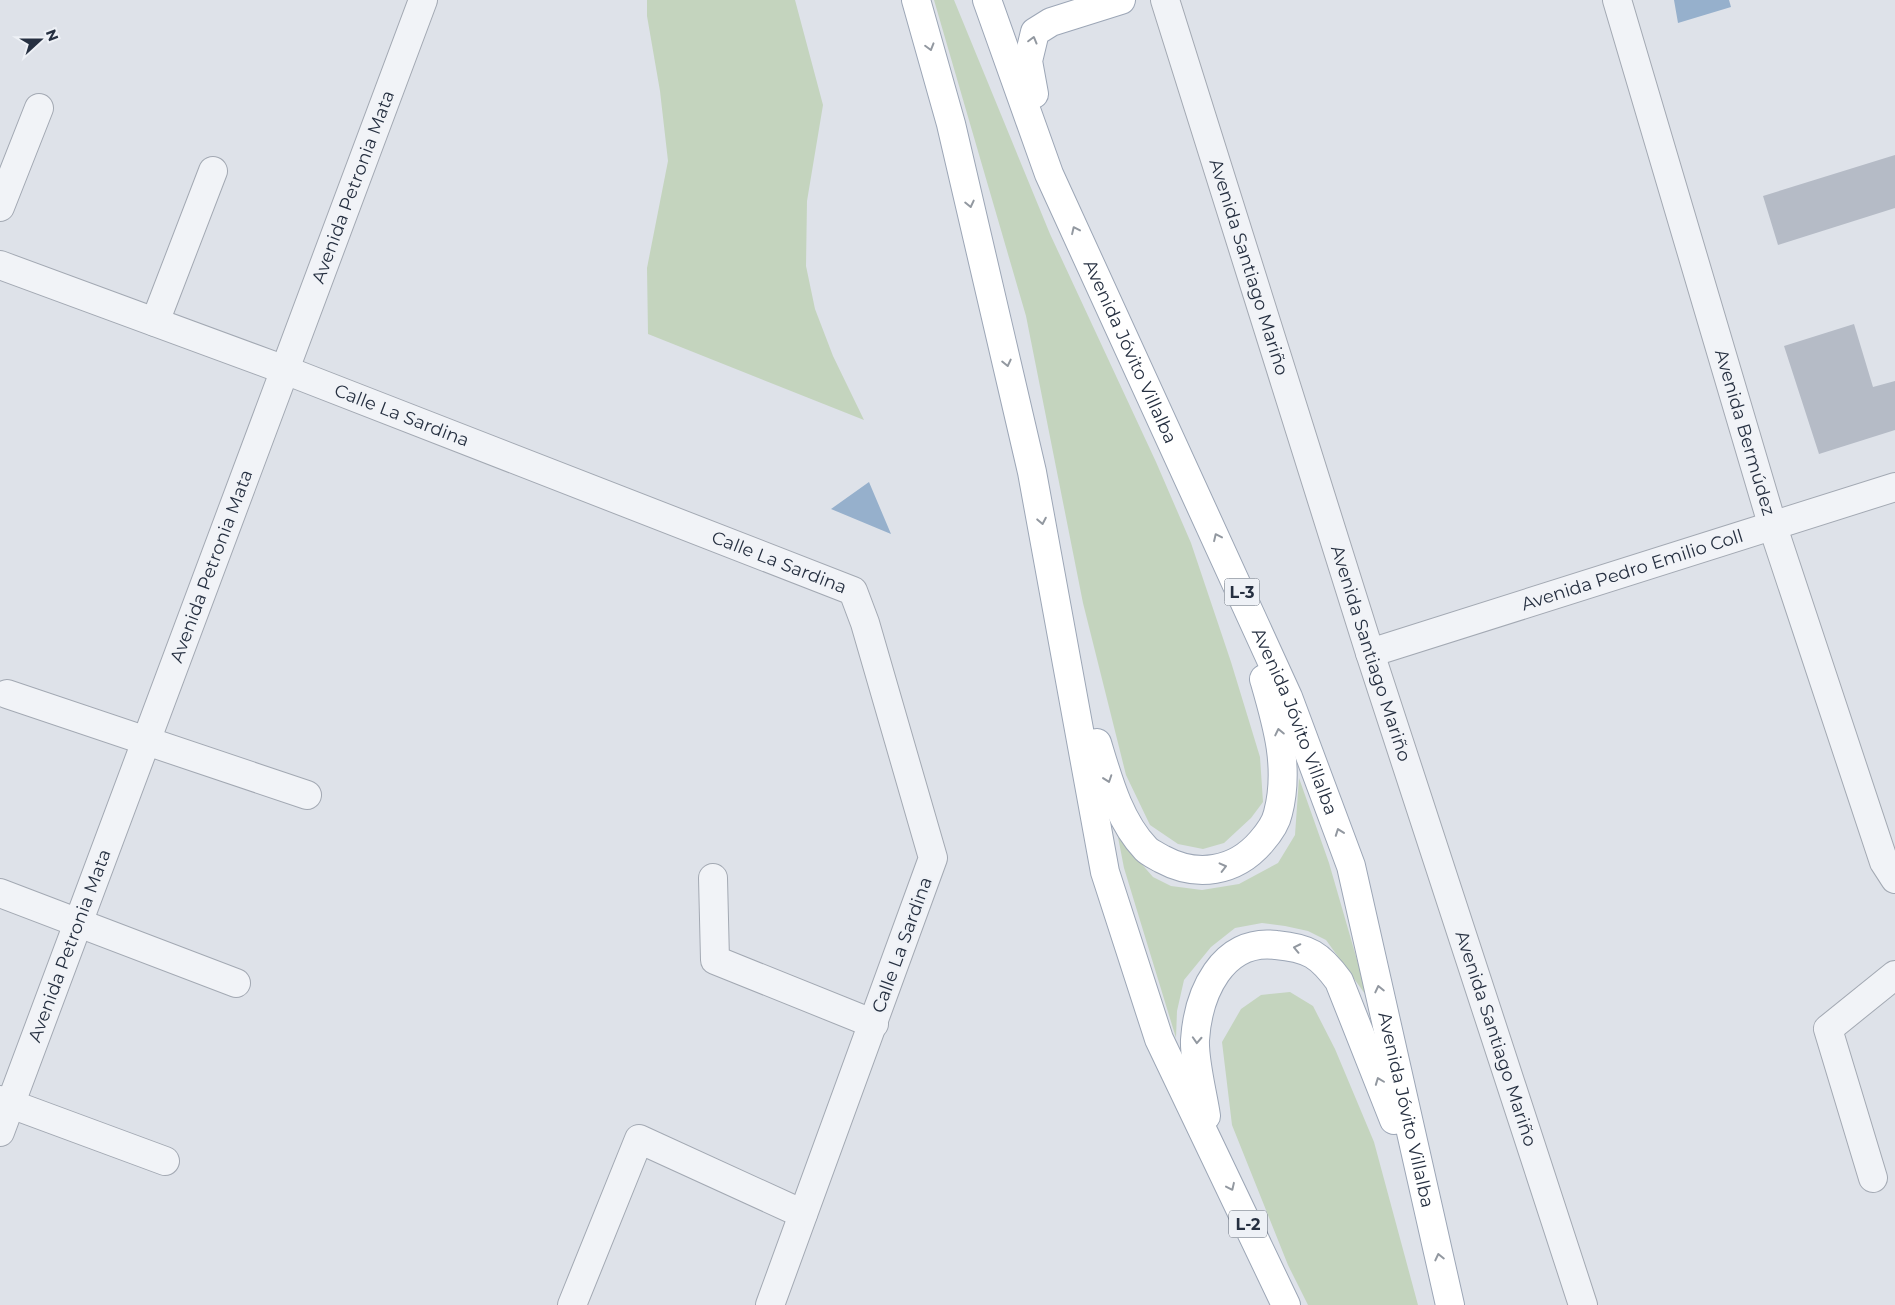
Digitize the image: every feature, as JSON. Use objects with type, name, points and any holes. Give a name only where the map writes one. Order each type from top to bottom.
[{"type":"main road","points":[[916,0],[951,124],[1030,462],[1104,872],[1159,1039],[1210,1143]]},
{"type":"main road","name":"Avenida Jóvito Villalba","points":[[987,0],[1049,174],[1231,568],[1288,697],[1351,866],[1450,1305]]},
{"type":"main road","points":[[1049,174],[1028,60],[1035,32],[1051,22],[1121,0]]},
{"type":"main road","points":[[1059,615],[1108,782],[1126,820],[1147,850],[1178,868],[1205,870],[1228,866],[1250,854],[1267,835],[1278,815],[1283,763],[1280,732],[1231,568]]},
{"type":"main road","points":[[1210,1143],[1195,1041],[1209,982],[1222,963],[1244,950],[1266,943],[1309,950],[1326,963],[1339,981],[1428,1208]]},
{"type":"main road","name":"L-2","points":[[1210,1143],[1286,1305]]},
{"type":"street","name":"Avenida Santiago Mariño","points":[[1165,0],[1370,653],[1583,1305]]},
{"type":"street","name":"Avenida Bermúdez","points":[[1617,0],[1772,524],[1889,870]]},
{"type":"street","name":"Avenida Petronia Mata","points":[[0,1132],[5,1102],[78,923],[147,740],[285,370],[417,2]]},
{"type":"street","points":[[0,207],[39,108]]},
{"type":"street","points":[[155,322],[213,171]]},
{"type":"street","name":"Calle La Sardina","points":[[0,265],[285,370],[853,591],[865,623],[933,858],[770,1305]]},
{"type":"street","name":"Avenida Pedro Emilio Coll","points":[[1370,653],[1772,524],[1895,487]]},
{"type":"street","points":[[8,694],[307,795]]},
{"type":"street","points":[[712,878],[715,960],[874,1024]]},
{"type":"street","points":[[0,893],[236,983]]},
{"type":"street","points":[[1873,1178],[1828,1029],[1895,975]]},
{"type":"street","points":[[5,1102],[165,1161]]},
{"type":"street","points":[[572,1305],[638,1139],[803,1214]]},
{"type":"green space","points":[[647,0],[795,0],[823,105],[807,201],[806,266],[815,309],[833,356],[864,420],[648,334],[647,268],[668,161],[660,91],[647,16]]},
{"type":"green space","points":[[934,0],[954,0],[1050,234],[1156,462],[1191,543],[1231,662],[1260,757],[1263,802],[1251,818],[1224,843],[1203,849],[1178,844],[1150,825],[1126,775],[1083,603],[1026,316]]},
{"type":"green space","points":[[1299,778],[1329,863],[1368,998],[1326,940],[1308,931],[1285,926],[1262,923],[1235,928],[1211,947],[1184,980],[1177,1011],[1176,1038],[1124,868],[1118,837],[1153,877],[1171,886],[1202,890],[1239,884],[1278,863],[1295,835]]},
{"type":"green space","points":[[1290,992],[1313,1006],[1335,1049],[1374,1142],[1418,1305],[1308,1305],[1288,1265],[1232,1125],[1222,1042],[1241,1009],[1261,995]]},
{"type":"water","points":[[1674,0],[1729,0],[1731,7],[1678,23]]},
{"type":"water","points":[[869,482],[891,534],[831,509]]},
{"type":"building","points":[[1895,155],[1895,208],[1778,245],[1763,196]]},
{"type":"building","points":[[1854,324],[1873,387],[1895,381],[1895,430],[1819,454],[1784,346]]}]
